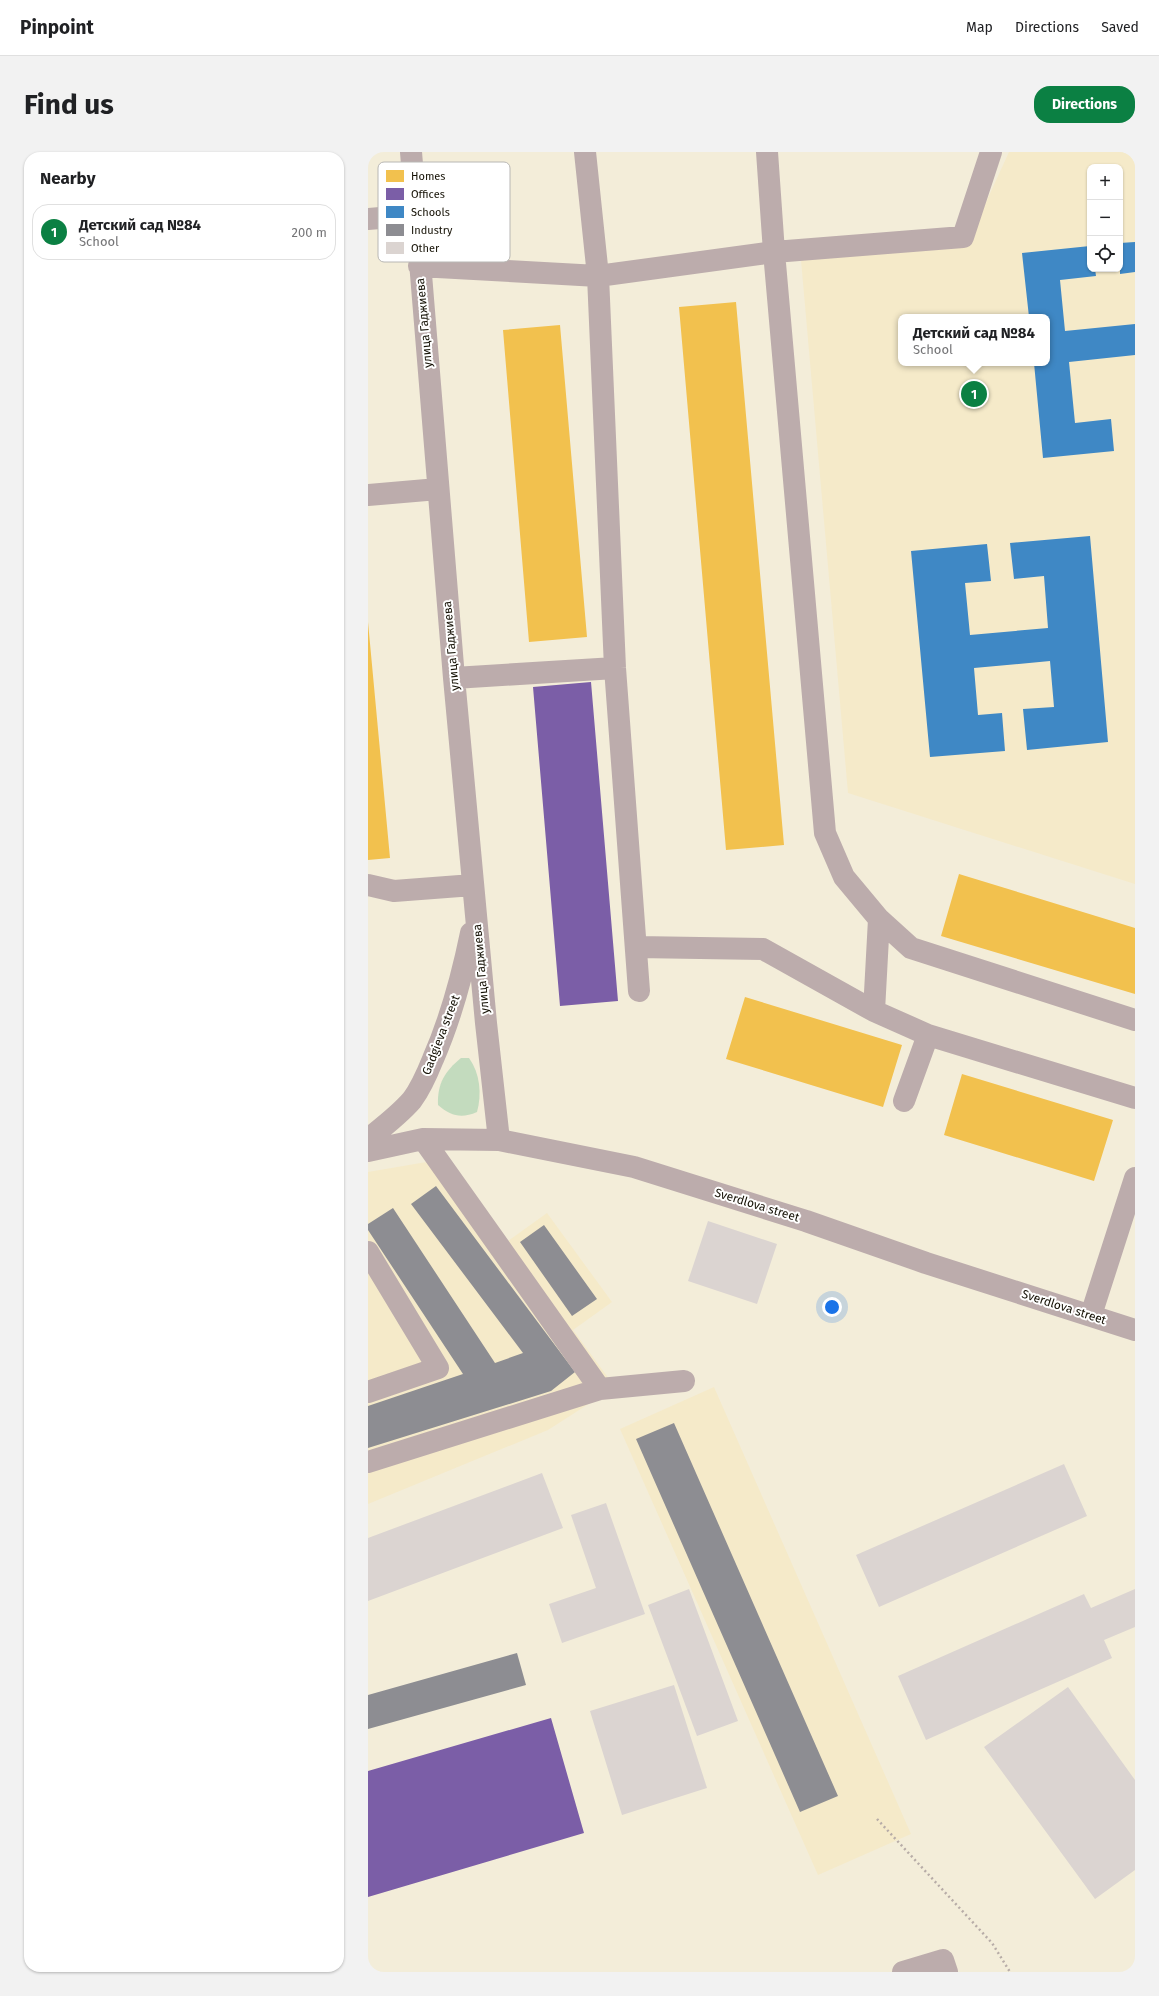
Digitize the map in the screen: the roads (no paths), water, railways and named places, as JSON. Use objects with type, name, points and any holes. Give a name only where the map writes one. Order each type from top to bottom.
[{"type":"street","name":"улица Гаджиева","points":[[410,152],[411,162]]},
{"type":"street","points":[[585,152],[598,276],[615,668],[637,947],[639,990]]},
{"type":"street","points":[[767,152],[774,252],[825,833],[844,877],[879,919],[910,948],[1135,1020]]},
{"type":"street","points":[[419,266],[598,276],[774,252],[962,237],[991,152]]},
{"type":"street","points":[[368,219],[378,218]]},
{"type":"street","name":"улица Гаджиева","points":[[419,262],[454,678],[486,1023],[499,1140]]},
{"type":"street","points":[[368,495],[438,489]]},
{"type":"street","points":[[454,678],[615,668]]},
{"type":"street","points":[[368,885],[394,891],[473,885]]},
{"type":"street","name":"Gadgieva street","points":[[368,1139],[399,1114],[415,1095],[427,1074],[447,1027],[460,985],[476,910]]},
{"type":"street","points":[[874,1011],[879,919]]},
{"type":"street","points":[[637,947],[762,949],[874,1011],[928,1035],[1135,1098]]},
{"type":"street","points":[[904,1101],[928,1035]]},
{"type":"street","points":[[422,1139],[600,1389]]},
{"type":"street","name":"Sverdlova street","points":[[368,1151],[422,1139],[499,1140],[634,1167],[806,1221],[926,1263],[1135,1330]]},
{"type":"street","points":[[1091,1315],[1108,1259],[1131,1206],[1135,1178]]},
{"type":"street","points":[[368,1252],[438,1368],[368,1392]]},
{"type":"street","points":[[368,1462],[600,1389],[684,1381]]},
{"type":"street","points":[[903,1972],[943,1960],[946,1972]]},
{"type":"place","name":"Детский сад №84","points":[[974,394]]}]
